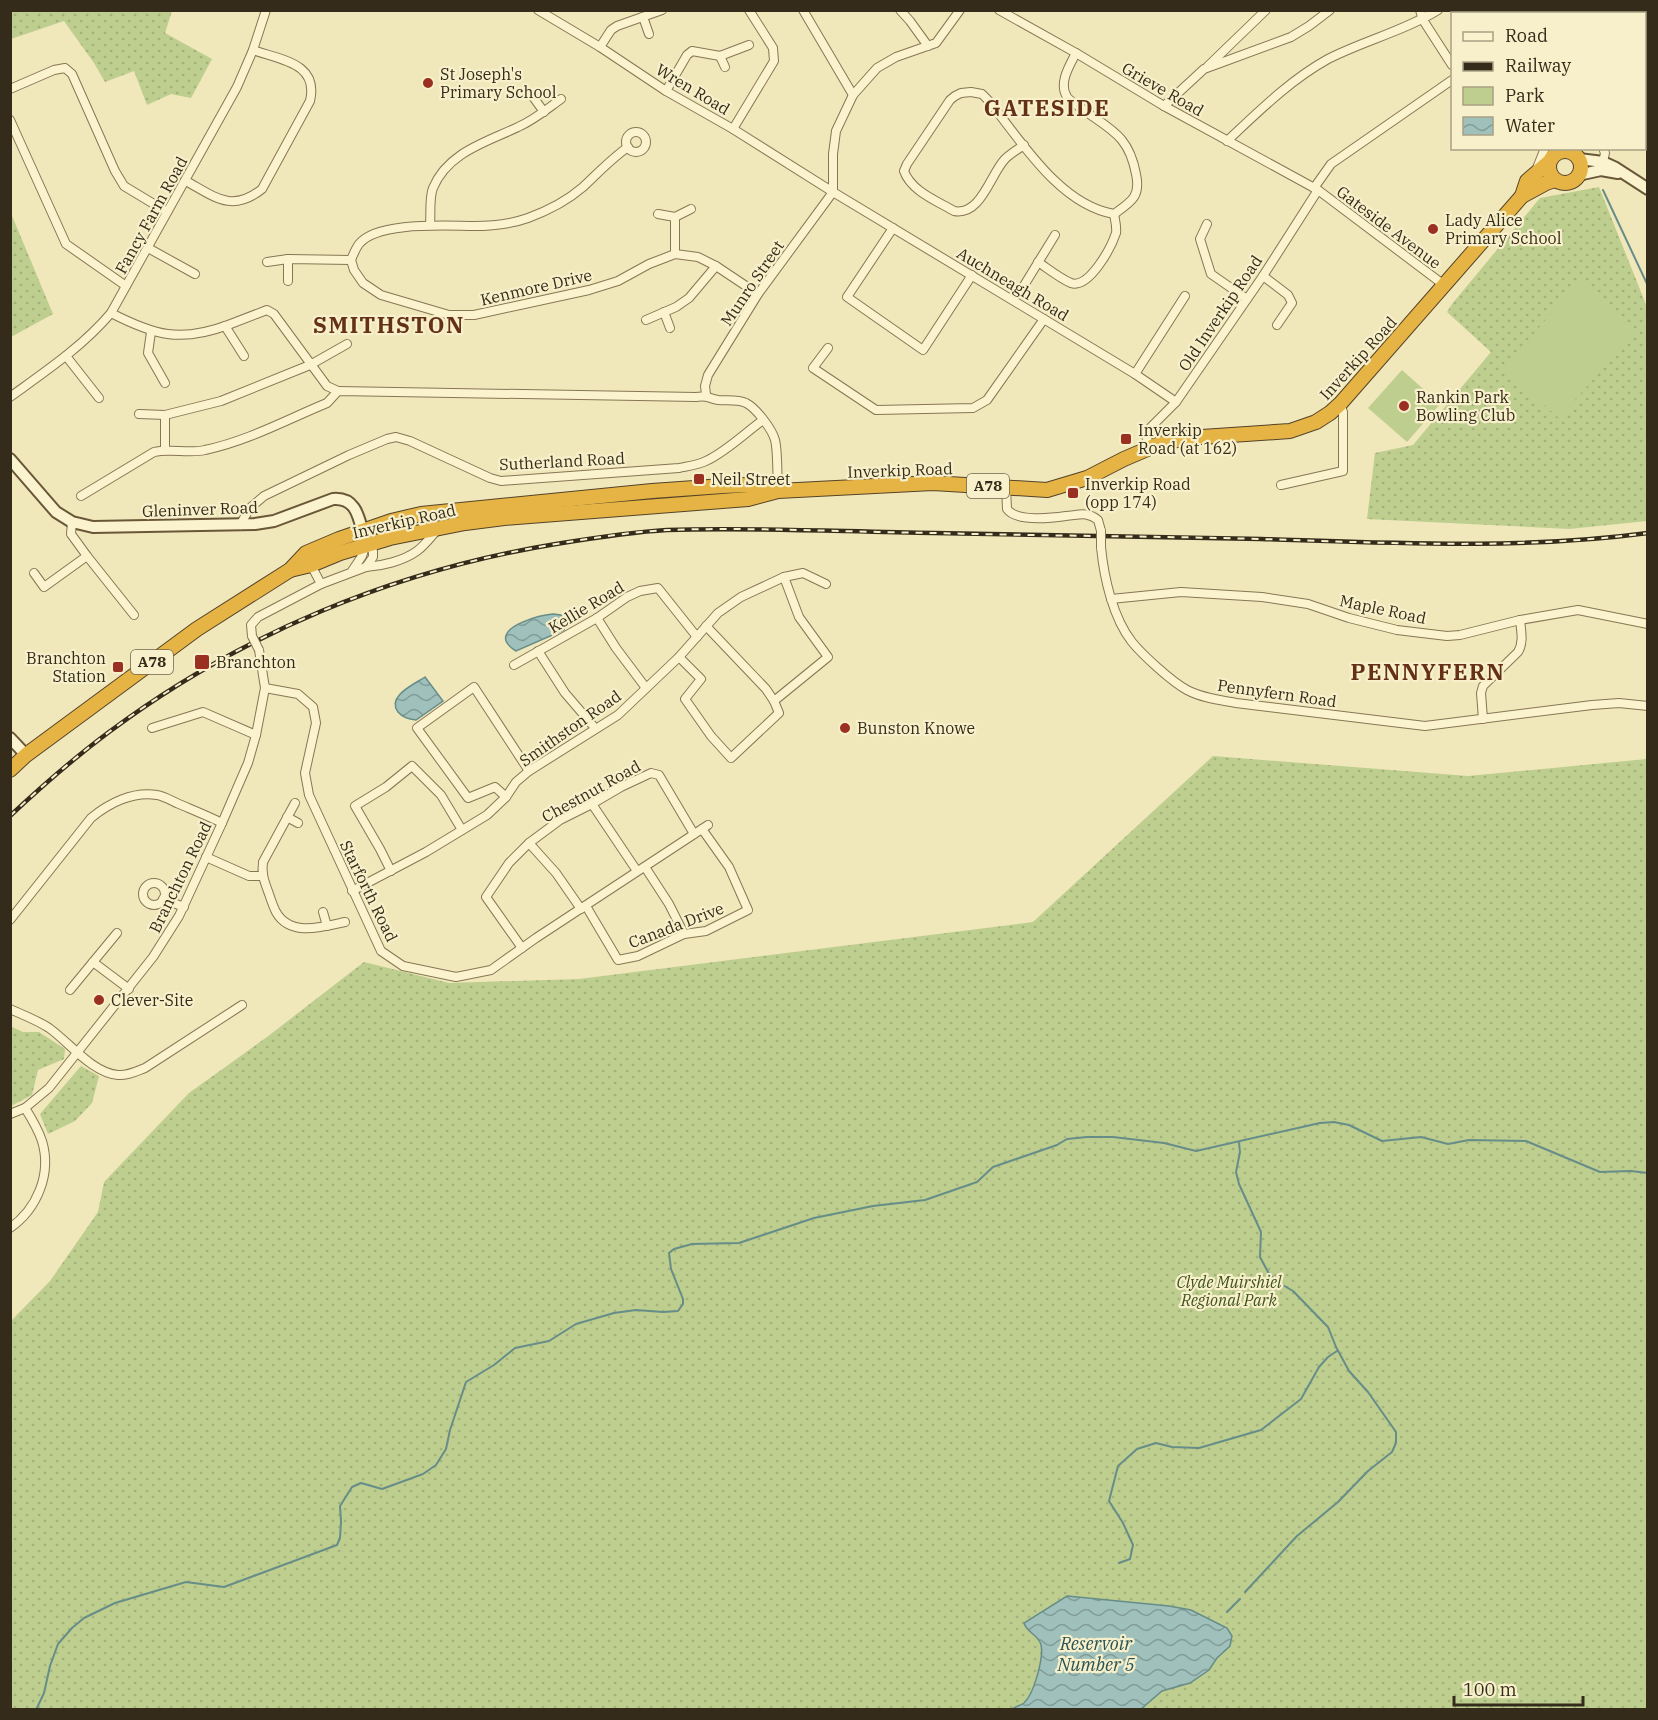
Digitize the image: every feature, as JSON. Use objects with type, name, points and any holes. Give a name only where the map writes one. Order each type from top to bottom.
[{"type":"highway","name":"Inverkip Road","points":[[1522,196],[1527,181],[1561,153]]},
{"type":"highway","points":[[1555,180],[1549,170],[1561,153],[1580,170],[1578,175]]},
{"type":"highway","name":"Inverkip Road","points":[[290,570],[311,565],[366,545],[441,527],[504,518],[748,499],[778,491],[933,483],[1047,489],[1087,478],[1150,447],[1187,438],[1290,431],[1316,422],[1340,404],[1522,196],[1555,180],[1568,183],[1578,175]]},
{"type":"highway","name":"Inverkip Road","points":[[10,770],[26,755],[196,629],[290,570],[306,554],[362,530],[391,520],[421,514],[652,491],[747,485],[778,491]]},
{"type":"street","name":"Fancy Farm Road","points":[[10,397],[66,356],[93,333],[111,313],[237,87],[253,50],[266,10]]},
{"type":"street","points":[[600,47],[611,30],[662,10]]},
{"type":"street","points":[[733,129],[774,61],[773,48],[749,10]]},
{"type":"street","points":[[803,10],[854,95]]},
{"type":"street","points":[[900,10],[928,46]]},
{"type":"street","points":[[833,192],[832,154],[836,131],[854,95],[878,68],[896,57],[936,43],[960,10]]},
{"type":"street","name":"Grieve Road","points":[[999,10],[1164,106],[1316,189]]},
{"type":"street","points":[[1164,106],[1266,10]]},
{"type":"street","points":[[1204,69],[1291,37],[1330,10]]},
{"type":"street","points":[[1420,10],[1423,20],[1451,63]]},
{"type":"street","points":[[1227,141],[1305,73],[1360,44],[1423,20],[1438,10]]},
{"type":"street","name":"Wren Road","points":[[540,11],[666,91],[733,129],[833,192]]},
{"type":"street","points":[[643,17],[649,34]]},
{"type":"street","points":[[666,91],[687,55],[692,51],[720,56],[749,45]]},
{"type":"street","points":[[186,181],[214,197],[229,202],[240,202],[251,198],[262,189],[310,101],[312,90],[310,79],[305,72],[296,65],[253,50]]},
{"type":"street","points":[[1024,145],[1005,159],[976,204],[960,212],[954,211],[917,189],[904,171],[950,100],[961,93],[971,92],[981,94],[989,101],[1056,183],[1101,212],[1114,214],[1133,201],[1138,184],[1135,165],[1128,147],[1117,134],[1066,96],[1064,85],[1066,73],[1076,53]]},
{"type":"street","points":[[720,56],[725,67]]},
{"type":"street","points":[[10,89],[54,70],[64,69],[72,74],[115,171],[124,186],[167,212]]},
{"type":"street","name":"Old Inverkip Road","points":[[1150,447],[1145,433],[1176,402],[1263,276],[1331,164],[1451,81]]},
{"type":"street","points":[[531,94],[544,112]]},
{"type":"street","points":[[430,225],[432,190],[441,174],[454,159],[521,126],[561,99]]},
{"type":"street","points":[[10,120],[66,244],[126,286]]},
{"type":"street","points":[[267,262],[288,259],[351,260],[359,243],[371,235],[387,230],[430,225],[501,224],[526,219],[550,208],[581,188],[612,158],[628,147]]},
{"type":"street","points":[[1603,162],[1604,150]]},
{"type":"street","points":[[1561,153],[1614,166],[1647,189]]},
{"type":"street","points":[[1578,175],[1601,170],[1627,175]]},
{"type":"street","name":"Gateside Avenue","points":[[1316,189],[1444,285]]},
{"type":"street","name":"Auchneagh Road","points":[[833,192],[1135,374],[1176,402]]},
{"type":"street","name":"Munro Street","points":[[706,395],[705,386],[708,375],[758,294],[833,192]]},
{"type":"street","points":[[658,214],[675,217],[691,210]]},
{"type":"street","points":[[1038,262],[1072,283],[1083,282],[1090,277],[1117,231],[1114,214]]},
{"type":"street","points":[[675,217],[675,254],[698,257],[758,294]]},
{"type":"street","points":[[1207,224],[1200,239],[1211,274],[1247,299]]},
{"type":"street","points":[[893,228],[846,297],[923,350],[972,275]]},
{"type":"street","points":[[1020,292],[1055,235]]},
{"type":"street","points":[[148,248],[195,274]]},
{"type":"street","name":"Kenmore Drive","points":[[351,260],[354,270],[363,283],[381,295],[449,315],[474,315],[618,281],[649,264],[675,254]]},
{"type":"street","points":[[288,259],[288,282]]},
{"type":"street","points":[[646,320],[676,307],[689,298],[716,266]]},
{"type":"street","points":[[1263,276],[1291,299],[1292,303],[1277,325]]},
{"type":"street","points":[[1135,374],[1185,296]]},
{"type":"street","points":[[111,313],[151,332],[171,335],[194,334],[225,326],[267,310],[274,314],[327,386],[338,391],[594,396],[696,397],[706,395],[720,400],[729,399],[746,403],[756,411],[775,440],[778,491]]},
{"type":"street","points":[[664,312],[670,328]]},
{"type":"street","points":[[828,348],[813,368],[876,410],[973,408],[987,400],[1044,319]]},
{"type":"street","points":[[225,326],[244,356]]},
{"type":"street","points":[[151,332],[148,353],[165,382]]},
{"type":"street","points":[[139,414],[165,415],[221,401],[310,365],[347,344]]},
{"type":"street","points":[[66,356],[99,398]]},
{"type":"street","points":[[81,496],[154,452],[203,451],[231,444],[327,403],[338,391]]},
{"type":"street","points":[[1281,485],[1343,471],[1343,412],[1340,404]]},
{"type":"street","points":[[165,415],[165,450]]},
{"type":"street","name":"Sutherland Road","points":[[240,525],[250,508],[264,496],[349,455],[396,437],[411,441],[501,481],[680,468],[694,465],[707,461],[723,451],[763,420]]},
{"type":"street","points":[[10,459],[56,512],[72,522],[71,534],[134,615]]},
{"type":"street","name":"Pennyfern Road","points":[[1006,487],[1007,509],[1013,516],[1022,518],[1066,517],[1085,514],[1098,520],[1104,573],[1111,599],[1125,632],[1142,653],[1174,682],[1188,691],[1236,703],[1425,726],[1605,704],[1647,706]]},
{"type":"street","name":"Gleninver Road","points":[[72,522],[93,526],[240,525],[274,521],[341,498],[353,504],[366,545]]},
{"type":"street","points":[[311,565],[321,584],[352,571],[375,567],[417,551],[441,527]]},
{"type":"street","points":[[352,571],[366,545],[373,551],[373,557],[366,567]]},
{"type":"street","points":[[34,573],[44,587],[87,556]]},
{"type":"street","name":"Smithston Road","points":[[352,891],[391,871],[487,814],[529,771],[618,715],[679,657],[718,612],[741,597],[784,577],[804,573],[826,584]]},
{"type":"street","points":[[774,701],[828,657],[799,617],[784,577]]},
{"type":"street","name":"Branchton Road","points":[[10,1114],[25,1108],[50,1088],[153,957],[184,907],[248,763],[256,735],[265,688],[259,650],[252,636],[251,624],[258,617],[321,584]]},
{"type":"street","name":"Kellie Road","points":[[514,665],[597,618],[627,597],[640,591],[658,588],[697,637]]},
{"type":"street","name":"Maple Road","points":[[1111,599],[1181,592],[1262,597],[1308,604],[1349,618],[1397,630],[1447,636],[1578,610],[1647,624]]},
{"type":"street","points":[[597,618],[646,688]]},
{"type":"street","points":[[1483,719],[1481,693],[1483,686],[1521,648],[1520,620]]},
{"type":"street","points":[[679,657],[700,678],[686,699],[711,736],[731,758],[779,713],[766,689],[706,626]]},
{"type":"street","name":"Kellie Road","points":[[538,651],[565,693],[595,728]]},
{"type":"street","points":[[506,797],[495,787],[468,798],[417,728],[474,687],[529,771]]},
{"type":"street","name":"Starforth Road","points":[[265,688],[298,694],[313,707],[316,723],[305,773],[309,795],[381,951],[403,966],[456,977],[491,970],[705,827]]},
{"type":"street","points":[[152,728],[203,712],[256,735]]},
{"type":"street","points":[[10,738],[26,755]]},
{"type":"street","points":[[391,871],[355,807],[386,787],[412,766],[441,795],[462,830]]},
{"type":"street","name":"Chestnut Road","points":[[522,948],[486,897],[509,863],[529,843],[560,820],[651,773],[659,775],[694,834]]},
{"type":"street","points":[[10,920],[92,818],[102,809],[116,802],[137,796],[159,795],[222,823]]},
{"type":"street","points":[[295,802],[263,862],[262,876],[276,912],[289,925],[300,928],[310,929],[345,922]]},
{"type":"street","points":[[592,804],[637,871]]},
{"type":"street","points":[[287,817],[298,823]]},
{"type":"street","name":"Canada Drive","points":[[583,907],[618,960],[638,956],[684,934],[706,930],[748,910],[729,867],[705,827]]},
{"type":"street","points":[[529,843],[583,907]]},
{"type":"street","points":[[206,857],[249,876],[262,876]]},
{"type":"street","points":[[645,867],[669,904],[684,934]]},
{"type":"street","points":[[163,899],[184,907]]},
{"type":"street","points":[[323,912],[327,926]]},
{"type":"street","points":[[70,990],[117,933]]},
{"type":"street","points":[[93,962],[129,989]]},
{"type":"street","points":[[10,1009],[48,1027],[107,1073],[119,1075],[131,1074],[145,1068],[242,1005]]},
{"type":"street","points":[[10,1228],[20,1222],[33,1204],[39,1193],[45,1167],[43,1143],[39,1131],[25,1108]]},
{"type":"green space","points":[[10,11],[172,11],[165,33],[212,59],[191,98],[171,94],[147,105],[134,71],[105,82],[64,21],[11,39]]},
{"type":"green space","points":[[1599,187],[1647,307],[1647,521],[1569,529],[1367,519],[1375,453],[1413,445],[1491,352],[1447,312],[1452,304],[1540,198]]},
{"type":"green space","points":[[10,211],[53,314],[11,337],[10,337]]},
{"type":"green space","points":[[1579,281],[1636,331],[1559,418],[1503,369]]},
{"type":"green space","name":"Rankin Park Bowling Club","points":[[1402,370],[1440,404],[1407,442],[1368,408]]},
{"type":"green space","name":"Clyde Muirshiel Regional Park","points":[[1213,756],[1468,776],[1647,759],[1647,1709],[11,1709],[10,1322],[50,1281],[98,1212],[104,1182],[189,1093],[267,1037],[364,962],[449,983],[579,979],[1033,922]]},
{"type":"green space","points":[[10,1026],[23,1032],[39,1032],[65,1049],[64,1059],[38,1070],[32,1095],[11,1106]]},
{"type":"green space","points":[[81,1066],[99,1076],[92,1103],[75,1121],[48,1134],[40,1114]]},
{"type":"water","points":[[553,614],[563,617],[564,630],[516,651],[506,641],[506,635],[516,626],[540,616]]},
{"type":"water","points":[[425,677],[443,701],[416,720],[404,717],[395,706],[396,701],[403,691]]},
{"type":"water","name":"Reservoir Number 5","points":[[1067,1596],[1191,1610],[1227,1628],[1232,1636],[1230,1646],[1217,1658],[1209,1670],[1190,1683],[1162,1691],[1141,1709],[1012,1709],[1024,1703],[1028,1698],[1035,1684],[1042,1651],[1040,1642],[1024,1623]]},
{"type":"waterway","points":[[1603,190],[1648,286]]},
{"type":"waterway","points":[[36,1710],[44,1693],[58,1644],[84,1618],[115,1603],[186,1582],[224,1587],[337,1545],[340,1538],[340,1506],[352,1487],[361,1483],[382,1489],[423,1474],[436,1465],[446,1449],[466,1382],[494,1365],[515,1348],[549,1341],[576,1324],[614,1313],[636,1310],[678,1311],[683,1304],[683,1299],[671,1269],[669,1253],[674,1249],[692,1244],[739,1243],[814,1218],[873,1206],[925,1200],[977,1182],[993,1167],[1057,1145],[1067,1139],[1087,1137],[1113,1137],[1164,1143],[1196,1151],[1320,1123],[1334,1122],[1349,1125],[1382,1141],[1421,1137],[1448,1144],[1469,1140],[1526,1141],[1600,1172],[1648,1173]]},
{"type":"waterway","points":[[1239,1143],[1240,1152],[1236,1172],[1239,1184],[1261,1232],[1260,1257],[1268,1272],[1276,1281],[1293,1291],[1328,1327],[1349,1371],[1368,1392],[1396,1432],[1396,1443],[1392,1452],[1297,1536],[1245,1592]]},
{"type":"waterway","points":[[1119,1563],[1130,1559],[1133,1545],[1109,1501],[1118,1466],[1137,1449],[1156,1443],[1172,1447],[1199,1448],[1261,1430],[1301,1399],[1319,1367],[1337,1351]]},
{"type":"waterway","points":[[1227,1612],[1240,1599]]},
{"type":"railway","points":[[10,816],[58,772],[109,732],[159,697],[266,636],[379,589],[437,571],[556,544],[639,532],[700,529],[1454,544],[1552,542],[1648,533]]},
{"type":"place","name":"St Joseph's Primary School","points":[[428,83]]},
{"type":"place","name":"Lady Alice Primary School","points":[[1433,229]]},
{"type":"place","name":"Rankin Park Bowling Club","points":[[1404,406]]},
{"type":"place","name":"Inverkip Road (at 162)","points":[[1126,439]]},
{"type":"place","name":"Neil Street","points":[[699,479]]},
{"type":"place","name":"Inverkip Road (opp 174)","points":[[1073,493]]},
{"type":"place","name":"Branchton","points":[[202,662]]},
{"type":"place","name":"Branchton Station","points":[[118,667]]},
{"type":"place","name":"Bunston Knowe","points":[[845,728]]},
{"type":"place","name":"Clever-Site","points":[[99,1000]]},
{"type":"district","name":"GATESIDE","points":[[1047,108]]},
{"type":"district","name":"SMITHSTON","points":[[389,325]]},
{"type":"district","name":"PENNYFERN","points":[[1428,672]]}]
